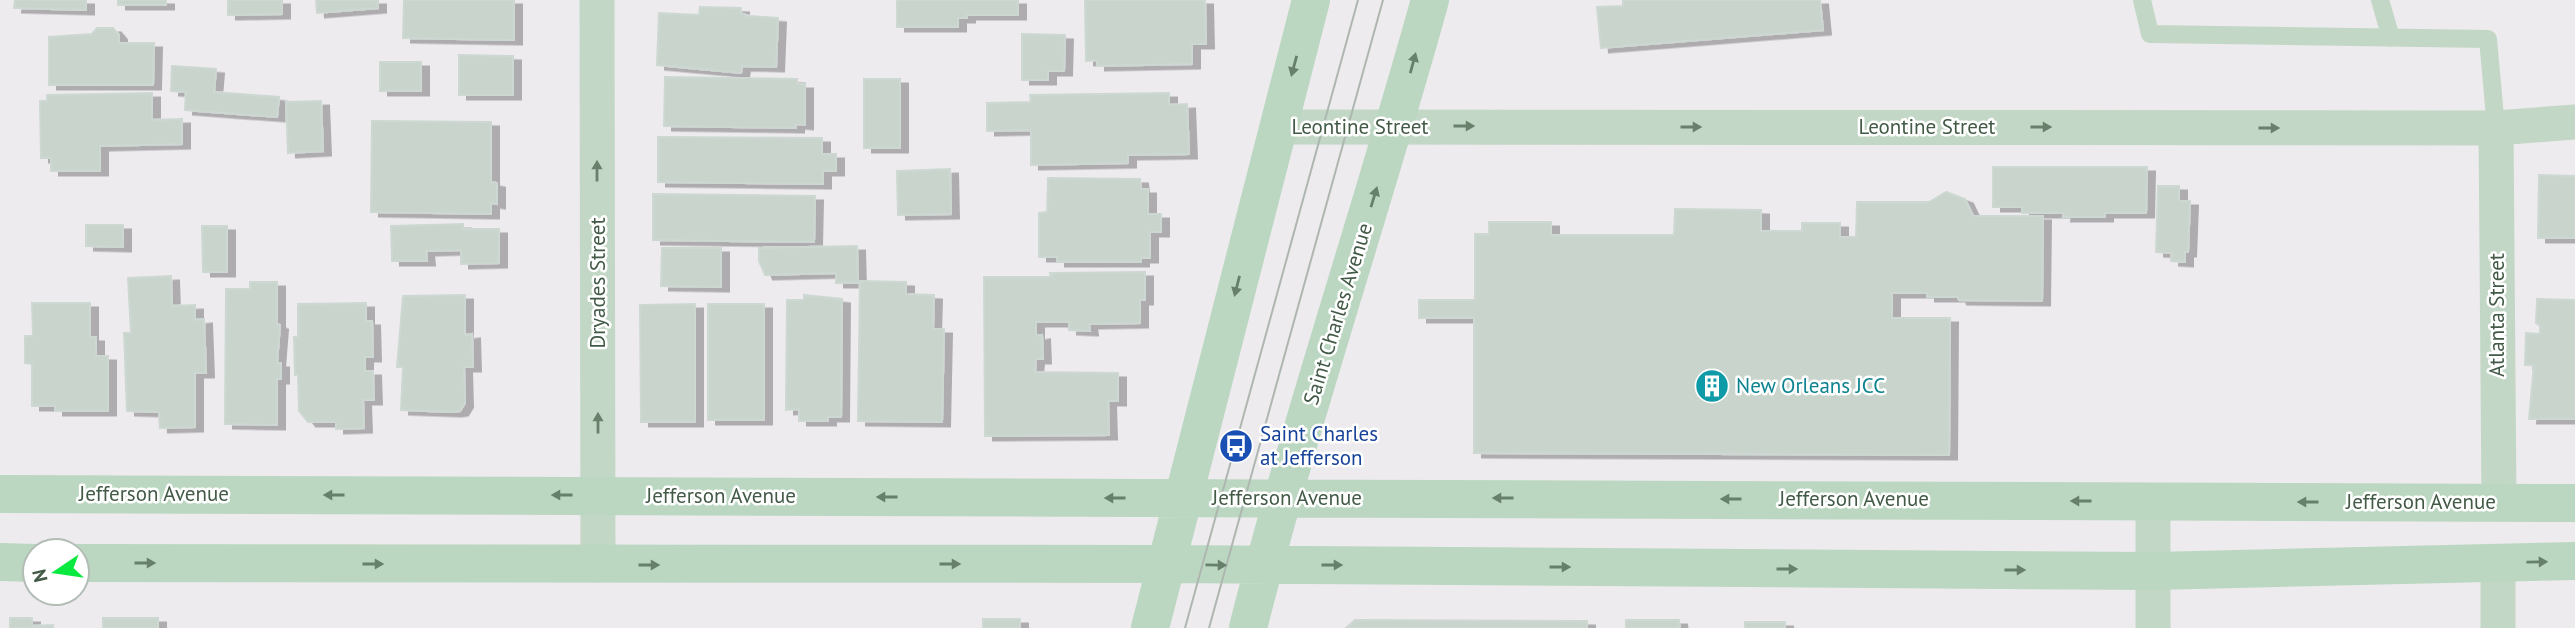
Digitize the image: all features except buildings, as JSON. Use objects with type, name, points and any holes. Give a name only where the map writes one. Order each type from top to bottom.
[{"type":"street","name":"Dryades Street","points":[[597,0],[598,565]]},
{"type":"street","points":[[1150,628],[1311,0]]},
{"type":"street","name":"Saint Charles Avenue","points":[[1248,628],[1283,496],[1395,126],[1430,0]]},
{"type":"street","name":"Leontine Street","points":[[1278,127],[2496,128],[2575,122]]},
{"type":"street","name":"Atlanta Street","points":[[2496,128],[2499,502]]},
{"type":"street","name":"Jefferson Avenue","points":[[0,494],[1183,499],[1283,496],[2575,503]]},
{"type":"street","points":[[2153,501],[2153,628]]},
{"type":"street","points":[[2498,628],[2499,502]]},
{"type":"street","points":[[91,563],[1168,564],[2154,571],[2575,561]]},
{"type":"street","points":[[0,562],[21,563]]},
{"type":"lane","points":[[2142,0],[2150,34],[2488,39],[2496,128]]},
{"type":"lane","points":[[2380,0],[2390,37]]},
{"type":"tram line","points":[[1185,628],[1358,0]]},
{"type":"tram line","points":[[1209,628],[1383,0]]},
{"type":"place","name":"New Orleans JCC","points":[[1712,386]]},
{"type":"place","name":"Saint Charles at Jefferson","points":[[1236,446]]}]
